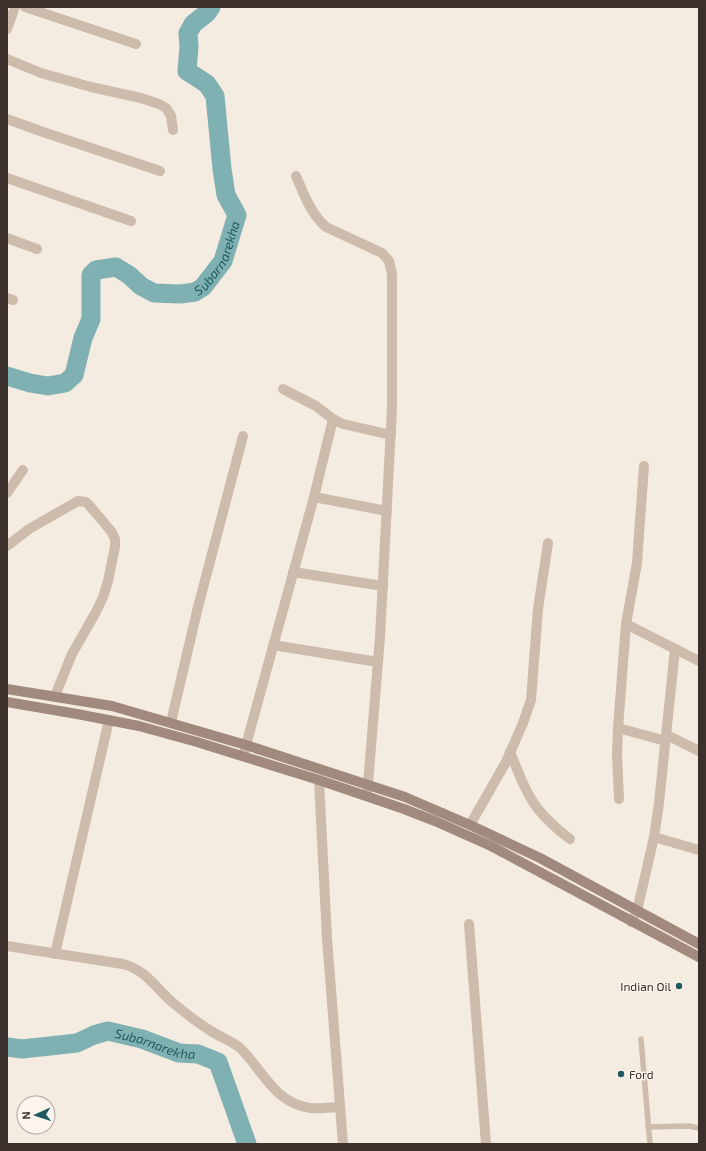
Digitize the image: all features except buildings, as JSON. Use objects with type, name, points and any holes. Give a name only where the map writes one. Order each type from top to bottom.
[{"type":"main road","points":[[7,689],[112,706],[171,722],[368,784],[424,804],[540,858],[699,944]]},
{"type":"main road","points":[[7,702],[109,720],[197,742],[319,780],[435,821],[465,834],[699,957]]},
{"type":"street","points":[[7,30],[16,7]]},
{"type":"street","points":[[25,7],[136,44]]},
{"type":"street","points":[[7,59],[41,73],[91,87],[141,98],[159,104],[166,108],[171,116],[173,130]]},
{"type":"street","points":[[7,119],[160,171]]},
{"type":"street","points":[[296,176],[312,211],[319,221],[326,227],[382,253],[389,261],[392,274],[391,435],[378,662],[367,796]]},
{"type":"street","points":[[7,178],[131,221]]},
{"type":"street","points":[[7,238],[37,249]]},
{"type":"street","points":[[283,389],[316,406],[333,419],[343,424],[391,435]]},
{"type":"street","points":[[243,756],[272,645],[314,496],[333,419]]},
{"type":"street","points":[[171,722],[198,607],[243,436]]},
{"type":"street","points":[[619,798],[617,755],[618,728],[626,624],[637,563],[644,466]]},
{"type":"street","points":[[7,493],[23,470]]},
{"type":"street","points":[[314,496],[387,512]]},
{"type":"street","points":[[7,546],[29,529],[78,501],[86,502],[89,505],[108,527],[114,539],[115,547],[108,582],[96,612],[72,654],[56,696]]},
{"type":"street","points":[[470,825],[510,752],[531,700],[538,610],[548,543]]},
{"type":"street","points":[[293,572],[383,586]]},
{"type":"street","points":[[626,624],[699,661]]},
{"type":"street","points":[[272,645],[378,662]]},
{"type":"street","points":[[631,922],[637,911],[654,837],[675,649]]},
{"type":"street","points":[[55,954],[109,720]]},
{"type":"street","points":[[618,728],[666,738],[699,751]]},
{"type":"street","points":[[510,752],[528,793],[537,808],[552,824],[570,839]]},
{"type":"street","points":[[319,780],[327,938],[343,1144]]},
{"type":"street","points":[[654,837],[699,850]]},
{"type":"street","points":[[470,924],[486,1144]]},
{"type":"street","points":[[7,946],[132,966],[141,971],[173,1003],[210,1030],[239,1048],[280,1096],[291,1102],[309,1108],[340,1107]]},
{"type":"lane","points":[[641,1039],[650,1144]]},
{"type":"lane","points":[[648,1127],[689,1126],[699,1128]]},
{"type":"waterway","name":"Subarnarekha","points":[[7,376],[30,383],[48,386],[65,383],[74,375],[83,338],[91,319],[91,275],[96,270],[116,267],[129,275],[141,286],[154,293],[180,294],[195,292],[203,287],[223,261],[237,215],[226,195],[215,96],[207,84],[187,71],[189,46],[188,33],[193,24],[207,13],[211,7]]},
{"type":"waterway","name":"Subarnarekha","points":[[7,1047],[22,1049],[77,1043],[94,1035],[108,1031],[142,1039],[179,1053],[198,1054],[218,1062],[247,1144]]},
{"type":"place","name":"Indian Oil","points":[[679,986]]},
{"type":"place","name":"Ford","points":[[621,1074]]}]
